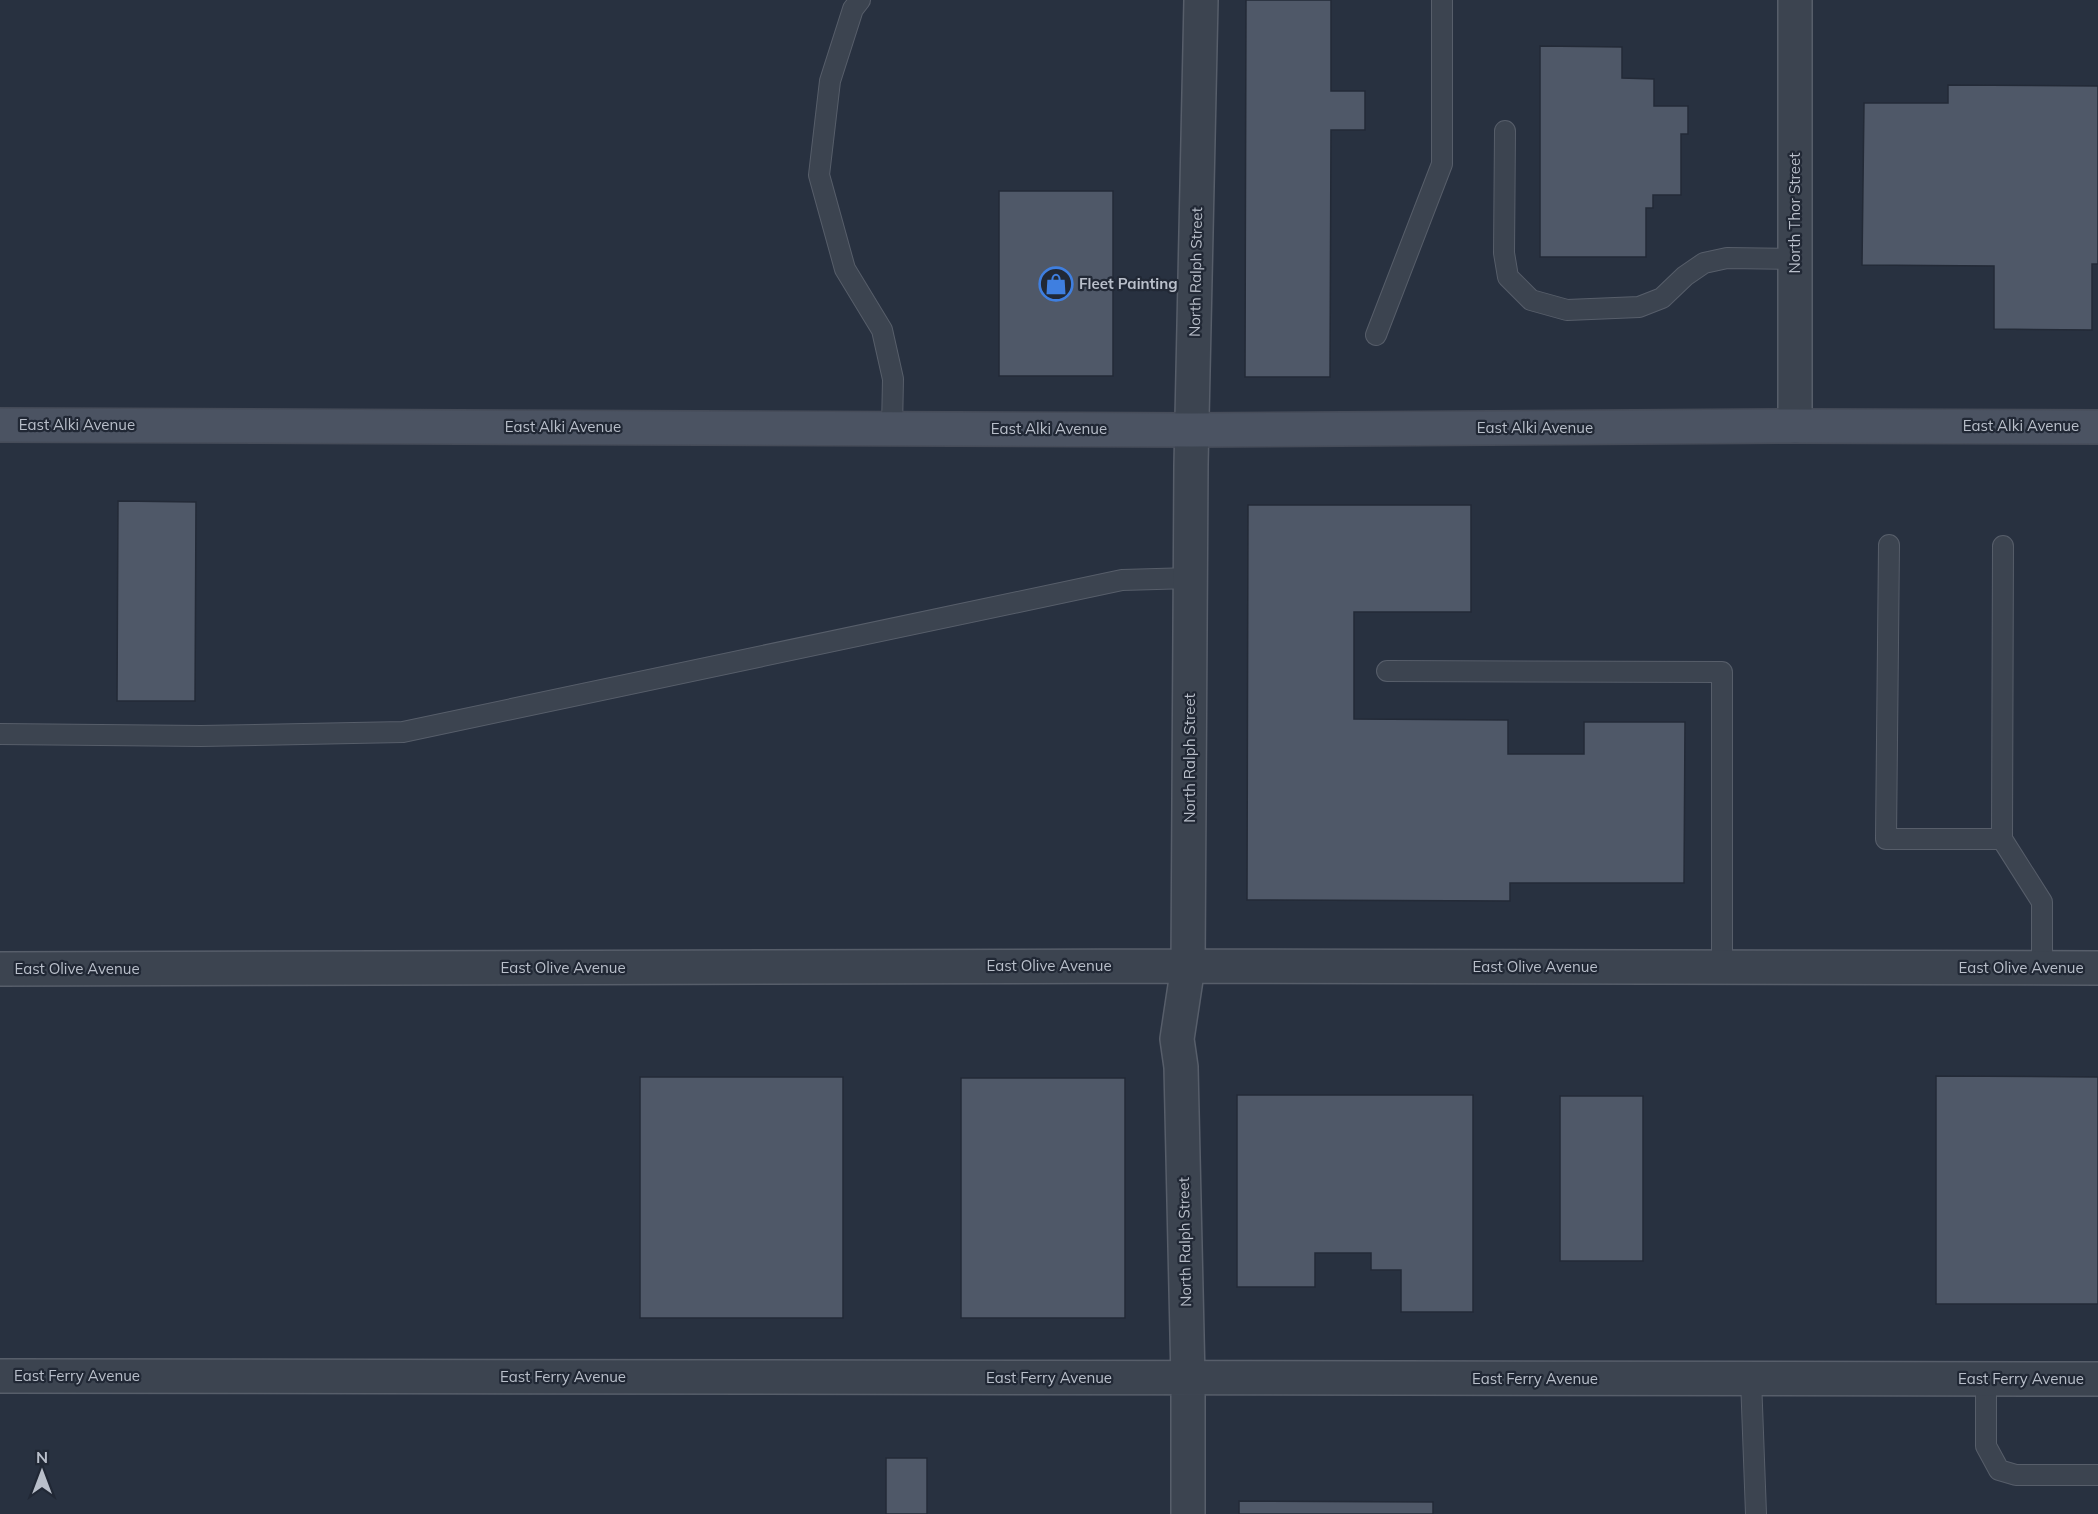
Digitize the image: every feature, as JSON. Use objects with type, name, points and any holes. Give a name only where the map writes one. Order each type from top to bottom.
[{"type":"street","name":"North Ralph Street","points":[[1188,1514],[1188,1379],[1181,1067],[1177,1040],[1188,966],[1192,429],[1201,0]]},
{"type":"street","name":"North Thor Street","points":[[1795,0],[1795,426]]},
{"type":"street","name":"East Alki Avenue","points":[[0,425],[1192,429],[2098,427]]},
{"type":"street","name":"East Olive Avenue","points":[[0,969],[1188,966],[2098,968]]},
{"type":"street","name":"East Ferry Avenue","points":[[0,1376],[2098,1379]]},
{"type":"lane","points":[[860,0],[853,9],[830,81],[819,175],[845,269],[882,330],[893,379],[892,428]]},
{"type":"lane","points":[[1376,335],[1442,164],[1442,0]]},
{"type":"lane","points":[[1505,131],[1504,253],[1508,277],[1531,300],[1567,310],[1640,307],[1662,298],[1685,276],[1704,263],[1727,258],[1795,259]]},
{"type":"lane","points":[[1888,545],[1886,839],[2002,839]]},
{"type":"lane","points":[[2003,546],[2002,839],[2042,902],[2042,968]]},
{"type":"lane","points":[[0,734],[201,736],[403,732],[1122,580],[1191,578]]},
{"type":"lane","points":[[1387,671],[1722,672],[1722,967]]},
{"type":"lane","points":[[1751,1379],[1756,1514]]},
{"type":"lane","points":[[1986,1379],[1986,1446],[1999,1470],[2016,1475],[2098,1475]]},
{"type":"building","points":[[1246,0],[1331,0],[1331,91],[1365,91],[1365,130],[1331,130],[1330,377],[1245,377]]},
{"type":"building","points":[[1540,46],[1622,47],[1622,78],[1654,79],[1654,106],[1688,106],[1688,134],[1681,134],[1681,195],[1653,195],[1653,208],[1646,208],[1646,257],[1540,257]]},
{"type":"building","points":[[1948,85],[2098,86],[2098,264],[2092,264],[2092,330],[1994,329],[1994,266],[1862,265],[1864,103],[1948,103]]},
{"type":"building","name":"Fleet Painting","points":[[999,191],[1113,191],[1113,376],[999,376]]},
{"type":"building","points":[[118,501],[196,502],[195,701],[117,701]]},
{"type":"building","points":[[1248,505],[1471,505],[1471,612],[1354,612],[1354,719],[1508,720],[1508,754],[1584,754],[1584,722],[1685,722],[1684,883],[1510,883],[1510,901],[1247,900]]},
{"type":"building","points":[[1936,1076],[2098,1077],[2098,1304],[1936,1304]]},
{"type":"building","points":[[640,1077],[843,1077],[843,1318],[640,1318]]},
{"type":"building","points":[[961,1078],[1125,1078],[1125,1318],[961,1318]]},
{"type":"building","points":[[1237,1095],[1473,1095],[1473,1312],[1401,1312],[1401,1270],[1371,1270],[1371,1253],[1315,1253],[1315,1287],[1237,1287]]},
{"type":"building","points":[[1560,1096],[1643,1096],[1643,1261],[1560,1261]]},
{"type":"building","points":[[886,1458],[927,1458],[927,1514],[886,1514]]},
{"type":"building","points":[[1239,1501],[1433,1502],[1433,1514],[1239,1514]]},
{"type":"place","name":"Fleet Painting","points":[[1056,284]]}]
